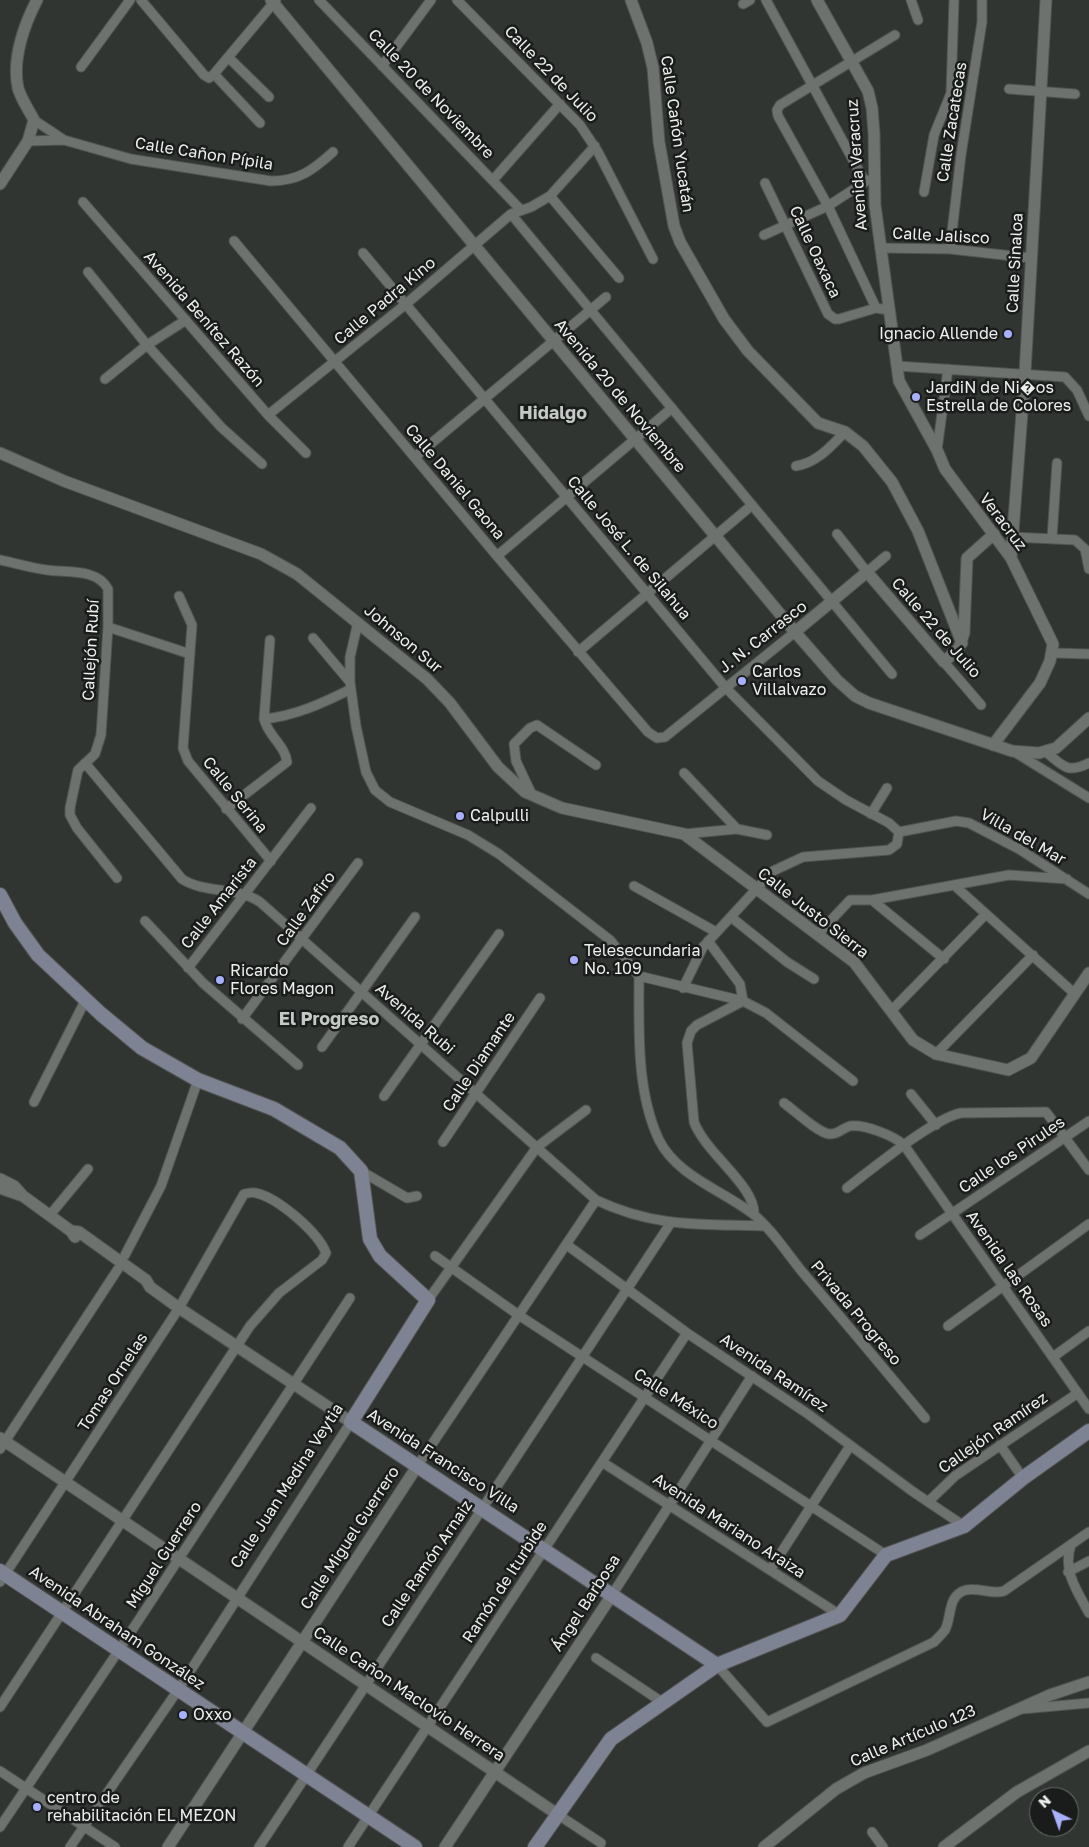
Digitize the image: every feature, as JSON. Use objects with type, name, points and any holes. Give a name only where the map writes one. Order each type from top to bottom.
[{"type":"main road","points":[[0,895],[26,940],[38,955],[142,1048],[198,1080],[274,1109],[340,1148],[361,1171],[370,1240],[380,1256],[428,1300]]},
{"type":"main road","name":"Calle Juan Medina Veytia","points":[[351,1422],[428,1300]]},
{"type":"main road","name":"Avenida Francisco Villa","points":[[351,1422],[717,1664]]},
{"type":"main road","points":[[535,1847],[604,1747],[662,1702],[717,1664],[840,1615],[886,1555],[964,1526],[1023,1478],[1089,1431]]},
{"type":"main road","name":"Avenida Abraham González","points":[[2,1576],[62,1612],[415,1847]]},
{"type":"street","points":[[0,184],[28,141],[34,120],[18,87],[17,62],[22,38],[37,0]]},
{"type":"street","points":[[81,67],[130,0]]},
{"type":"street","points":[[141,0],[204,75],[211,76],[260,123]]},
{"type":"street","name":"Calle 20 de Noviembre","points":[[319,0],[493,180],[515,211]]},
{"type":"street","points":[[382,66],[432,0]]},
{"type":"street","name":"Calle 22 de Julio","points":[[457,0],[580,125],[594,146],[653,259]]},
{"type":"street","points":[[764,235],[828,206],[869,180],[766,0]]},
{"type":"street","name":"Avenida Veracruz","points":[[817,0],[868,92],[872,108],[869,180],[889,310]]},
{"type":"street","points":[[911,0],[918,20]]},
{"type":"street","points":[[924,192],[934,135],[948,102],[952,82],[954,0]]},
{"type":"street","name":"Calle Zacatecas","points":[[950,250],[961,155],[981,31],[982,0]]},
{"type":"street","name":"Calle Sinaloa","points":[[1011,558],[1025,373],[1046,0]]},
{"type":"street","points":[[211,76],[274,1]]},
{"type":"street","name":"Avenida 20 de Noviembre","points":[[274,1],[554,343],[837,680],[855,696],[869,703],[1012,751],[1046,752]]},
{"type":"street","name":"Calle Cañón Yucatán","points":[[633,5],[653,68],[659,142],[674,226],[680,242],[724,319],[748,351],[818,423],[845,432],[863,446],[892,482],[918,531],[962,643]]},
{"type":"street","points":[[889,310],[876,308],[828,206],[778,116],[777,110],[780,105],[813,84],[895,36]]},
{"type":"street","points":[[228,57],[269,97]]},
{"type":"street","points":[[1009,89],[1075,94]]},
{"type":"street","points":[[493,180],[560,104]]},
{"type":"street","name":"Calle Cañon Pípila","points":[[34,120],[64,140]]},
{"type":"street","name":"Calle Cañon Pípila","points":[[28,141],[64,140],[131,159],[270,181],[286,181],[312,170],[333,152]]},
{"type":"street","points":[[594,146],[550,196],[619,278]]},
{"type":"street","name":"Calle Oaxaca","points":[[765,183],[787,225],[828,314],[839,319],[876,308]]},
{"type":"street","name":"Calle Padra Kino","points":[[268,415],[336,362],[515,211],[531,207],[550,196]]},
{"type":"street","name":"Avenida Benítez Razón","points":[[83,202],[268,415],[306,453]]},
{"type":"street","name":"Avenida 20 de Noviembre","points":[[515,211],[591,311],[892,674]]},
{"type":"street","name":"Calle Daniel Gaona","points":[[234,241],[578,652],[648,732],[658,738]]},
{"type":"street","name":"Calle Jalisco","points":[[880,248],[950,250],[1031,258]]},
{"type":"street","name":"Calle José L. de Silahua","points":[[363,253],[725,686],[818,780],[846,800],[889,822],[899,832]]},
{"type":"street","points":[[88,272],[147,345],[221,427],[262,464]]},
{"type":"street","points":[[415,457],[486,400],[606,297]]},
{"type":"street","name":"Veracruz","points":[[889,310],[899,381],[904,392],[937,450],[945,470],[961,494],[1011,558],[1050,635],[1053,653]]},
{"type":"street","points":[[105,379],[147,345],[186,320]]},
{"type":"street","points":[[897,366],[1065,376],[1077,390],[1089,416]]},
{"type":"street","points":[[937,450],[948,369]]},
{"type":"street","points":[[497,556],[672,408]]},
{"type":"street","points":[[796,466],[804,465],[821,455],[845,432]]},
{"type":"street","name":"Johnson Sur","points":[[0,453],[64,481],[261,554],[297,574],[427,679],[450,703],[498,767],[532,796],[562,808],[684,834],[737,829],[767,835]]},
{"type":"street","points":[[1052,538],[1057,462]]},
{"type":"street","points":[[578,652],[715,535],[752,506]]},
{"type":"street","points":[[837,534],[867,572]]},
{"type":"street","points":[[944,662],[962,643],[966,616],[965,562],[971,553],[994,534]]},
{"type":"street","points":[[1013,536],[1075,540],[1085,548],[1089,569]]},
{"type":"street","name":"J. N. Carrasco","points":[[658,738],[666,737],[725,686],[795,632],[886,556]]},
{"type":"street","name":"Callejón Rubí","points":[[0,560],[48,570],[73,571],[99,578],[108,589],[108,628],[101,735],[95,754],[77,773],[70,815],[77,828],[117,878]]},
{"type":"street","name":"Calle 22 de Julio","points":[[867,572],[981,705]]},
{"type":"street","name":"Calle Serina","points":[[179,596],[191,618],[183,748],[188,762],[271,861]]},
{"type":"street","points":[[358,622],[350,657],[350,686],[366,772],[375,790],[390,802],[468,836],[500,854],[610,940],[640,976],[683,988],[743,1001],[766,1013],[853,1080]]},
{"type":"street","points":[[108,628],[190,654]]},
{"type":"street","points":[[313,638],[350,686]]},
{"type":"street","points":[[226,809],[287,762],[286,753],[266,729],[264,719],[270,640]]},
{"type":"street","points":[[993,745],[1040,683],[1053,653],[1089,654]]},
{"type":"street","points":[[264,719],[279,718],[317,706],[350,686]]},
{"type":"street","points":[[1089,718],[1056,748],[1046,752],[1066,768],[1078,768],[1089,763]]},
{"type":"street","points":[[532,796],[516,761],[514,744],[530,728],[537,725],[596,765]]},
{"type":"street","points":[[1012,751],[1089,798]]},
{"type":"street","name":"Avenida Rubi","points":[[85,763],[182,879],[199,886],[244,894],[260,902],[596,1200],[634,1216],[670,1224],[764,1226]]},
{"type":"street","points":[[684,773],[737,829]]},
{"type":"street","points":[[871,814],[887,788]]},
{"type":"street","name":"Calle Amarista","points":[[188,968],[311,808]]},
{"type":"street","name":"Villa del Mar","points":[[899,832],[962,821],[1019,848],[1089,894]]},
{"type":"street","points":[[683,988],[700,952],[708,941],[755,888],[773,871],[803,857],[889,850],[896,844],[899,832]]},
{"type":"street","name":"Calle Justo Sierra","points":[[684,834],[755,888],[819,933],[858,966],[913,1040],[936,1054],[1008,1070],[1020,1066],[1031,1058],[1089,973]]},
{"type":"street","name":"Calle Zafiro","points":[[242,1019],[358,864]]},
{"type":"street","points":[[819,933],[850,900],[872,900],[1009,875],[1067,879]]},
{"type":"street","points":[[634,886],[716,932]]},
{"type":"street","points":[[955,886],[1075,994]]},
{"type":"street","points":[[872,900],[944,959]]},
{"type":"street","points":[[892,1010],[986,914]]},
{"type":"street","points":[[322,1047],[415,917]]},
{"type":"street","points":[[731,917],[787,962],[814,979]]},
{"type":"street","points":[[146,921],[188,968],[242,1019],[298,1065]]},
{"type":"street","points":[[384,1096],[499,934]]},
{"type":"street","points":[[708,941],[740,984],[743,1001]]},
{"type":"street","points":[[936,1054],[1033,955]]},
{"type":"street","points":[[640,976],[639,1032],[643,1078],[649,1112],[659,1140],[669,1155],[680,1166],[754,1214],[755,1205],[749,1192],[708,1147],[697,1130],[694,1122],[687,1043],[691,1031],[697,1025],[743,1001]]},
{"type":"street","name":"Calle Diamante","points":[[443,1142],[540,998]]},
{"type":"street","points":[[34,1102],[86,999]]},
{"type":"street","points":[[125,1255],[161,1186],[198,1080]]},
{"type":"street","points":[[911,1094],[936,1125]]},
{"type":"street","points":[[784,1103],[825,1133],[831,1134],[848,1127],[857,1126],[892,1136],[904,1145]]},
{"type":"street","name":"Calle Juan Medina Veytia","points":[[428,1300],[537,1147],[586,1110]]},
{"type":"street","points":[[847,1188],[904,1145],[954,1114],[961,1113],[1046,1112],[1089,1170]]},
{"type":"street","name":"Calle los Pirules","points":[[920,1234],[1089,1121]]},
{"type":"street","name":"Avenida las Rosas","points":[[904,1145],[1089,1409]]},
{"type":"street","points":[[50,1215],[88,1169]]},
{"type":"street","points":[[361,1171],[407,1198],[417,1196]]},
{"type":"street","name":"Avenida Francisco Villa","points":[[0,1179],[14,1186],[23,1196],[118,1269],[142,1286],[150,1287]]},
{"type":"street","name":"Avenida Francisco Villa","points":[[0,1188],[23,1196]]},
{"type":"street","name":"Tomas Ornelas","points":[[2,1576],[66,1482],[179,1308],[244,1194],[255,1192],[293,1212],[323,1246],[326,1253],[322,1260],[279,1293],[250,1326],[237,1346]]},
{"type":"street","name":"Calle Miguel Guerrero","points":[[168,1847],[418,1465],[520,1316],[596,1200]]},
{"type":"street","name":"Privada Progreso","points":[[754,1214],[926,1418]]},
{"type":"street","name":"Calle Ramón Arnaiz","points":[[259,1847],[308,1776],[365,1684],[670,1224]]},
{"type":"street","points":[[948,1326],[1002,1285],[1089,1224]]},
{"type":"street","name":"Avenida Francisco Villa","points":[[71,1231],[79,1232],[146,1280],[150,1287],[179,1308],[351,1422]]},
{"type":"street","name":"Avenida Ramírez","points":[[567,1245],[687,1333],[752,1376],[964,1526]]},
{"type":"street","name":"Calle México","points":[[435,1256],[520,1316],[646,1396],[886,1555]]},
{"type":"street","points":[[2,1443],[118,1269]]},
{"type":"street","name":"Miguel Guerrero","points":[[0,1827],[119,1650],[350,1298]]},
{"type":"street","points":[[1053,1357],[1089,1331]]},
{"type":"street","name":"Ramón de Iturbide","points":[[348,1847],[687,1333]]},
{"type":"street","points":[[0,1707],[237,1346]]},
{"type":"street","name":"Ángel Barbosa","points":[[445,1847],[612,1595],[752,1376]]},
{"type":"street","name":"Callejón Ramírez","points":[[929,1501],[949,1480],[1078,1393]]},
{"type":"street","name":"Calle Juan Medina Veytia","points":[[70,1847],[178,1690],[236,1597],[351,1422]]},
{"type":"street","name":"Calle Cañon Maclovio Herrera","points":[[2,1443],[66,1482],[601,1843]]},
{"type":"street","points":[[1000,1445],[1023,1478]]},
{"type":"street","points":[[770,1570],[850,1446]]},
{"type":"street","name":"Avenida Mariano Araiza","points":[[602,1462],[840,1615]]},
{"type":"street","points":[[717,1664],[768,1722],[934,1642],[945,1629],[952,1602],[957,1595],[974,1589],[998,1593],[1004,1591],[1089,1532]]},
{"type":"street","points":[[1072,1545],[1068,1558],[1068,1572],[1089,1613]]},
{"type":"street","points":[[1068,1572],[1089,1561]]},
{"type":"street","points":[[596,1658],[662,1702]]},
{"type":"street","name":"Calle Artículo 123","points":[[764,1847],[836,1789],[852,1780],[884,1765],[927,1750],[1019,1709],[1089,1682]]},
{"type":"street","points":[[1019,1709],[1089,1703]]},
{"type":"street","points":[[944,1847],[1017,1792],[1089,1751]]},
{"type":"street","points":[[0,1770],[114,1847]]},
{"type":"street","points":[[872,1832],[883,1847]]},
{"type":"place","name":"Ignacio Allende","points":[[1008,334]]},
{"type":"place","name":"JardiN de Ni�os Estrella de Colores","points":[[916,397]]},
{"type":"place","name":"Carlos Villalvazo","points":[[742,681]]},
{"type":"place","name":"Calpulli","points":[[460,816]]},
{"type":"place","name":"Telesecundaria No. 109","points":[[574,960]]},
{"type":"place","name":"Ricardo Flores Magon","points":[[220,980]]},
{"type":"place","name":"Oxxo","points":[[183,1715]]},
{"type":"place","name":"centro de rehabilitación EL MEZON","points":[[37,1807]]},
{"type":"district","name":"Hidalgo","points":[[553,413]]},
{"type":"district","name":"El Progreso","points":[[329,1019]]}]
